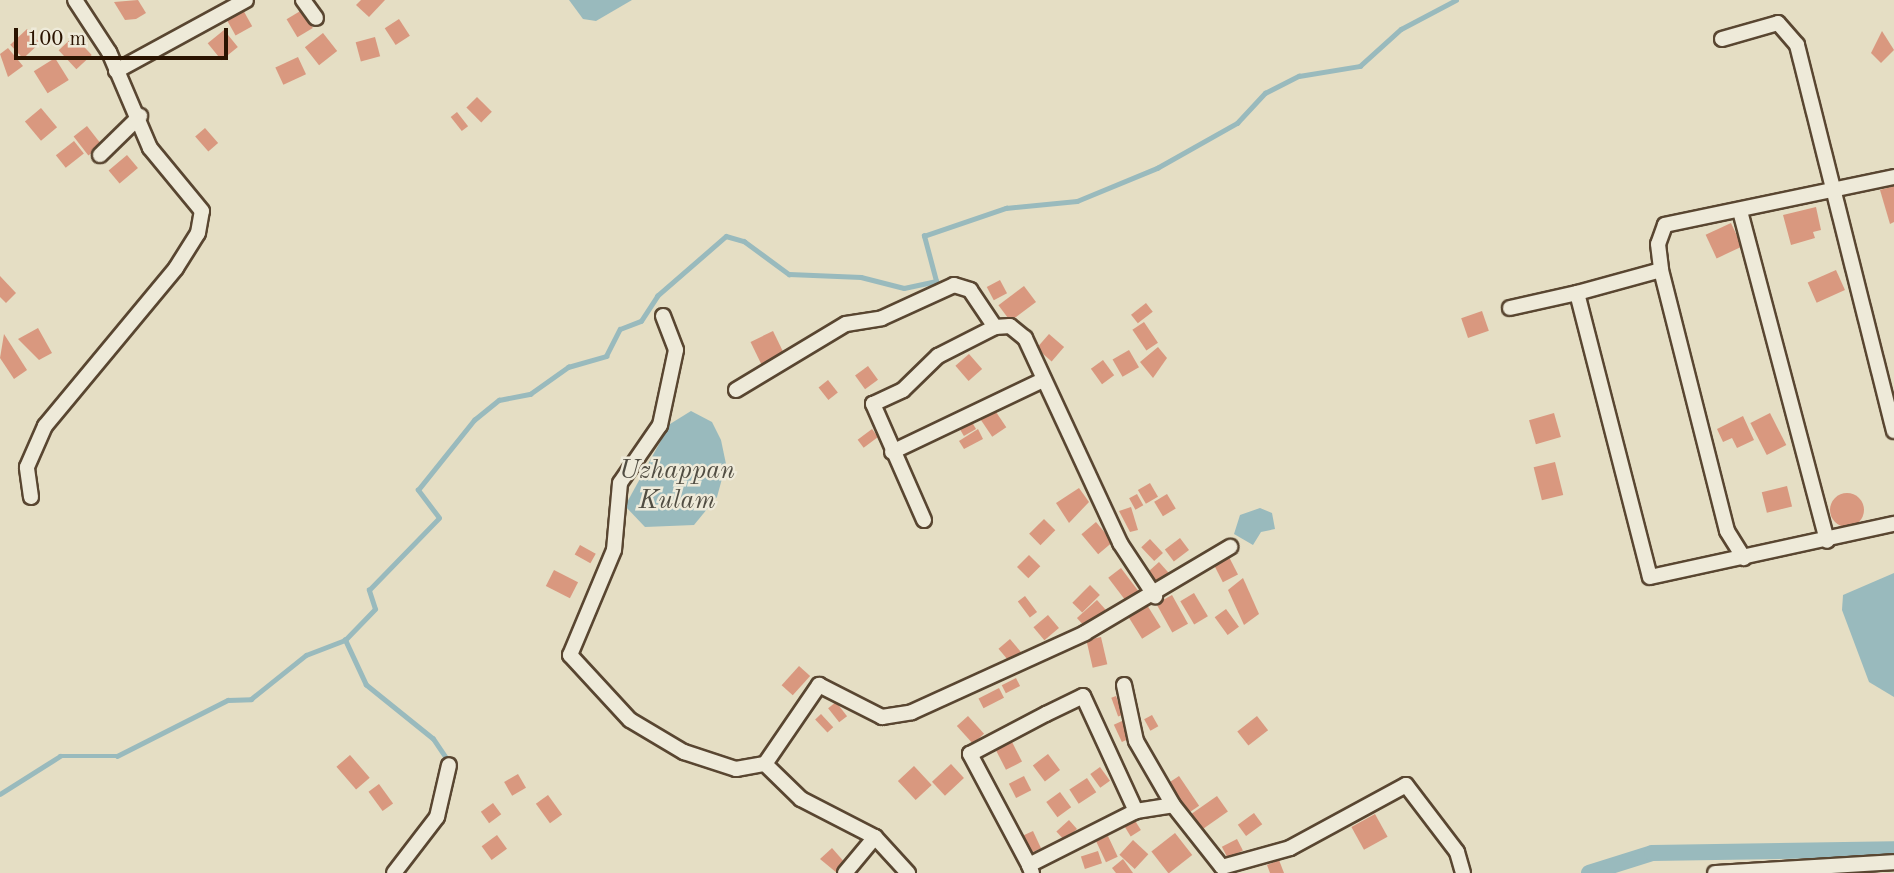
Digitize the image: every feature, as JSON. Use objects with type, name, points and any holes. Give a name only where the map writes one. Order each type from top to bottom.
[{"type":"street","points":[[31,497],[27,467],[45,426],[198,233],[202,211],[150,148],[140,116],[75,0]]},
{"type":"street","points":[[116,71],[246,0]]},
{"type":"street","points":[[303,0],[316,18]]},
{"type":"street","points":[[1721,39],[1778,23],[1789,31],[1894,431]]},
{"type":"street","points":[[100,155],[140,116]]},
{"type":"street","points":[[1744,558],[1727,531],[1661,270],[1658,244],[1665,225],[1894,177]]},
{"type":"street","points":[[1740,211],[1827,541]]},
{"type":"street","points":[[1510,308],[1661,270]]},
{"type":"street","points":[[736,390],[846,324],[882,318],[954,285],[970,290],[995,327]]},
{"type":"street","points":[[1577,293],[1650,577],[1827,541],[1894,524]]},
{"type":"street","points":[[663,316],[676,351],[660,425],[620,483],[614,550],[570,655],[630,720],[684,752],[736,769],[765,764],[819,685],[882,717],[912,712],[1155,596],[1230,547]]},
{"type":"street","points":[[924,520],[873,404],[903,390],[938,356],[995,327],[1010,326],[1025,338],[1120,544],[1155,596]]},
{"type":"street","points":[[892,452],[1043,380]]},
{"type":"street","points":[[1124,685],[1136,741],[1173,805],[1222,867],[1290,848],[1406,785],[1457,852],[1463,873]]},
{"type":"street","points":[[1136,811],[1083,696],[970,754],[1031,869],[1136,811],[1173,805]]},
{"type":"street","points":[[765,764],[801,799],[875,837],[908,873]]},
{"type":"street","points":[[394,873],[437,817],[449,765]]},
{"type":"street","points":[[845,873],[875,837]]},
{"type":"street","points":[[1714,873],[1894,862]]},
{"type":"water","points":[[569,0],[632,0],[596,21],[583,19]]},
{"type":"water","name":"Uzhappan Kulam","points":[[691,411],[712,422],[721,440],[726,464],[717,497],[694,525],[645,527],[625,506],[670,424]]},
{"type":"water","points":[[1260,508],[1272,513],[1275,529],[1261,532],[1253,545],[1234,534],[1240,515]]},
{"type":"water","points":[[1894,573],[1894,697],[1869,682],[1842,610],[1843,595]]},
{"type":"building","points":[[138,0],[146,13],[136,19],[125,20],[114,2]]},
{"type":"building","points":[[361,0],[385,0],[369,17],[356,5]]},
{"type":"building","points":[[242,8],[252,26],[236,36],[225,17]]},
{"type":"building","points":[[302,10],[313,28],[297,37],[287,19]]},
{"type":"building","points":[[399,19],[410,36],[396,45],[385,28]]},
{"type":"building","points":[[27,29],[40,43],[23,59],[10,45]]},
{"type":"building","points":[[224,30],[238,47],[222,60],[208,43]]},
{"type":"building","points":[[1882,31],[1894,50],[1881,63],[1871,53]]},
{"type":"building","points":[[323,33],[337,51],[319,65],[305,47]]},
{"type":"building","points":[[74,36],[92,55],[76,69],[59,50]]},
{"type":"building","points":[[375,37],[380,56],[361,61],[356,42]]},
{"type":"building","points":[[8,48],[23,66],[8,77],[0,54]]},
{"type":"building","points":[[298,57],[306,74],[283,85],[275,68]]},
{"type":"building","points":[[55,58],[69,80],[48,93],[34,71]]},
{"type":"building","points":[[477,97],[492,112],[481,122],[466,108]]},
{"type":"building","points":[[41,108],[57,127],[41,141],[25,121]]},
{"type":"building","points":[[457,112],[468,126],[462,131],[451,117]]},
{"type":"building","points":[[87,126],[102,145],[88,155],[74,136]]},
{"type":"building","points":[[205,128],[218,143],[208,152],[195,137]]},
{"type":"building","points":[[74,141],[84,154],[66,168],[56,155]]},
{"type":"building","points":[[127,155],[138,168],[120,183],[109,170]]},
{"type":"building","points":[[1894,186],[1894,222],[1890,224],[1880,190]]},
{"type":"building","points":[[1816,207],[1821,230],[1813,232],[1815,238],[1791,245],[1783,215]]},
{"type":"building","points":[[1731,223],[1742,247],[1717,258],[1706,235]]},
{"type":"building","points":[[1836,270],[1845,290],[1817,303],[1808,283]]},
{"type":"building","points":[[0,276],[16,293],[6,303],[0,297]]},
{"type":"building","points":[[1000,280],[1007,293],[994,300],[987,287]]},
{"type":"building","points":[[1024,286],[1036,302],[1010,321],[998,305]]},
{"type":"building","points":[[1146,303],[1153,312],[1138,323],[1131,315]]},
{"type":"building","points":[[1482,311],[1489,331],[1468,338],[1461,318]]},
{"type":"building","points":[[1144,322],[1158,343],[1146,351],[1132,330]]},
{"type":"building","points":[[38,328],[52,353],[39,360],[18,339]]},
{"type":"building","points":[[773,331],[784,353],[761,364],[751,342]]},
{"type":"building","points":[[4,334],[27,370],[14,379],[0,358]]},
{"type":"building","points":[[1049,334],[1064,347],[1052,361],[1037,348]]},
{"type":"building","points":[[1158,347],[1167,358],[1153,378],[1140,362]]},
{"type":"building","points":[[1129,350],[1139,367],[1123,377],[1113,360]]},
{"type":"building","points":[[969,354],[982,369],[969,381],[955,366]]},
{"type":"building","points":[[1103,360],[1114,375],[1102,384],[1091,369]]},
{"type":"building","points":[[868,366],[878,380],[865,389],[855,375]]},
{"type":"building","points":[[828,380],[838,393],[828,400],[819,387]]},
{"type":"building","points":[[994,409],[1006,427],[992,437],[980,419]]},
{"type":"building","points":[[1554,413],[1561,437],[1536,444],[1529,420]]},
{"type":"building","points":[[1770,413],[1786,445],[1767,455],[1750,423]]},
{"type":"building","points":[[1743,416],[1754,440],[1737,448],[1732,438],[1723,442],[1717,429]]},
{"type":"building","points":[[969,417],[976,429],[964,436],[957,424]]},
{"type":"building","points":[[872,429],[878,437],[864,448],[858,440]]},
{"type":"building","points":[[978,429],[983,439],[964,449],[959,441]]},
{"type":"building","points":[[1555,462],[1563,495],[1542,500],[1534,467]]},
{"type":"building","points":[[1150,483],[1158,497],[1146,504],[1138,490]]},
{"type":"building","points":[[1787,486],[1792,506],[1767,513],[1762,492]]},
{"type":"building","points":[[1079,488],[1089,502],[1069,523],[1056,503]]},
{"type":"building","points":[[1847,493],[1859,498],[1864,510],[1859,522],[1847,527],[1835,522],[1830,510],[1835,498]]},
{"type":"building","points":[[1137,494],[1143,505],[1135,510],[1129,498]]},
{"type":"building","points":[[1167,494],[1176,509],[1163,516],[1154,502]]},
{"type":"building","points":[[1131,507],[1138,530],[1130,532],[1119,511]]},
{"type":"building","points":[[1044,519],[1055,530],[1040,545],[1029,534]]},
{"type":"building","points":[[1096,522],[1113,542],[1098,554],[1081,534]]},
{"type":"building","points":[[1180,538],[1189,550],[1174,561],[1165,549]]},
{"type":"building","points":[[1150,539],[1163,553],[1154,561],[1141,547]]},
{"type":"building","points":[[580,545],[596,554],[590,563],[575,555]]},
{"type":"building","points":[[1029,555],[1040,566],[1028,578],[1017,567]]},
{"type":"building","points":[[1228,555],[1238,575],[1223,582],[1213,563]]},
{"type":"building","points":[[1159,562],[1169,573],[1155,586],[1145,575]]},
{"type":"building","points":[[1121,568],[1139,592],[1126,602],[1108,578]]},
{"type":"building","points":[[554,570],[578,582],[570,598],[546,586]]},
{"type":"building","points":[[1243,578],[1259,614],[1244,625],[1228,590]]},
{"type":"building","points":[[1090,585],[1100,595],[1082,613],[1072,603]]},
{"type":"building","points":[[1194,593],[1208,616],[1194,624],[1180,601]]},
{"type":"building","points":[[1172,595],[1188,624],[1172,633],[1156,604]]},
{"type":"building","points":[[1025,596],[1037,612],[1030,617],[1018,601]]},
{"type":"building","points":[[1097,600],[1106,610],[1086,628],[1077,618]]},
{"type":"building","points":[[1147,605],[1161,627],[1142,639],[1128,617]]},
{"type":"building","points":[[1226,609],[1239,627],[1228,635],[1215,617]]},
{"type":"building","points":[[1048,615],[1059,628],[1044,640],[1033,627]]},
{"type":"building","points":[[1101,637],[1107,664],[1093,668],[1086,640]]},
{"type":"building","points":[[1010,639],[1021,652],[1009,662],[999,649]]},
{"type":"building","points":[[799,666],[810,676],[793,695],[782,685]]},
{"type":"building","points":[[1016,678],[1020,686],[1006,693],[1002,685]]},
{"type":"building","points":[[999,688],[1004,698],[984,708],[979,698]]},
{"type":"building","points":[[1116,696],[1123,715],[1118,717],[1111,698]]},
{"type":"building","points":[[836,702],[847,716],[839,722],[828,708]]},
{"type":"building","points":[[821,714],[833,727],[827,733],[815,719]]},
{"type":"building","points":[[1152,715],[1158,726],[1150,731],[1144,719]]},
{"type":"building","points":[[968,716],[984,734],[973,744],[957,726]]},
{"type":"building","points":[[1257,716],[1268,730],[1248,746],[1237,731]]},
{"type":"building","points":[[1122,721],[1130,738],[1122,742],[1114,725]]},
{"type":"building","points":[[1012,742],[1022,762],[1006,770],[996,750]]},
{"type":"building","points":[[1048,754],[1060,770],[1045,781],[1033,765]]},
{"type":"building","points":[[350,755],[370,778],[356,789],[336,767]]},
{"type":"building","points":[[951,764],[964,778],[945,796],[932,782]]},
{"type":"building","points":[[914,766],[932,785],[916,800],[898,781]]},
{"type":"building","points":[[1100,767],[1110,781],[1100,788],[1090,774]]},
{"type":"building","points":[[518,774],[526,788],[512,796],[504,782]]},
{"type":"building","points":[[1024,776],[1031,790],[1016,798],[1009,784]]},
{"type":"building","points":[[1179,776],[1199,806],[1188,814],[1167,784]]},
{"type":"building","points":[[1087,778],[1096,792],[1079,804],[1069,789]]},
{"type":"building","points":[[379,784],[393,803],[383,811],[368,792]]},
{"type":"building","points":[[1060,792],[1071,807],[1057,817],[1046,802]]},
{"type":"building","points":[[548,795],[562,814],[550,823],[536,804]]},
{"type":"building","points":[[1217,796],[1228,812],[1203,829],[1192,814]]},
{"type":"building","points":[[493,803],[501,814],[489,823],[481,812]]},
{"type":"building","points":[[1254,813],[1262,824],[1246,836],[1238,825]]},
{"type":"building","points":[[1375,814],[1388,837],[1364,850],[1351,827]]},
{"type":"building","points":[[1134,819],[1141,830],[1131,836],[1124,825]]},
{"type":"building","points":[[1069,820],[1077,829],[1064,840],[1056,831]]},
{"type":"building","points":[[1033,831],[1041,848],[1027,855],[1019,837]]},
{"type":"building","points":[[1175,833],[1192,855],[1168,873],[1151,851]]},
{"type":"building","points":[[497,835],[507,849],[492,860],[482,846]]},
{"type":"building","points":[[1108,836],[1118,857],[1106,862],[1096,841]]},
{"type":"building","points":[[1237,839],[1243,851],[1228,858],[1222,847]]},
{"type":"building","points":[[1133,840],[1148,854],[1135,869],[1119,855]]},
{"type":"building","points":[[832,848],[846,864],[837,873],[820,859]]},
{"type":"building","points":[[1098,851],[1102,863],[1085,869],[1081,857]]},
{"type":"building","points":[[1123,859],[1133,873],[1116,873],[1112,868]]},
{"type":"building","points":[[1279,860],[1284,873],[1270,873],[1267,865]]},
{"type":"waterway","points":[[450,764],[433,739],[366,685],[345,640],[375,609],[369,590],[439,518],[418,490],[474,420],[499,400],[530,394],[568,367],[606,356],[620,329],[641,321],[657,296],[726,236],[744,241],[789,274],[861,277],[904,288],[936,281],[924,236],[1006,208],[1077,201],[1157,168],[1237,123],[1265,93],[1299,76],[1360,66],[1401,29],[1456,0]]},
{"type":"waterway","points":[[0,794],[60,756],[117,756],[228,700],[251,699],[306,655],[345,640]]},
{"type":"waterway","points":[[444,813],[454,771]]},
{"type":"waterway","points":[[1589,873],[1652,853],[1894,849]]}]
